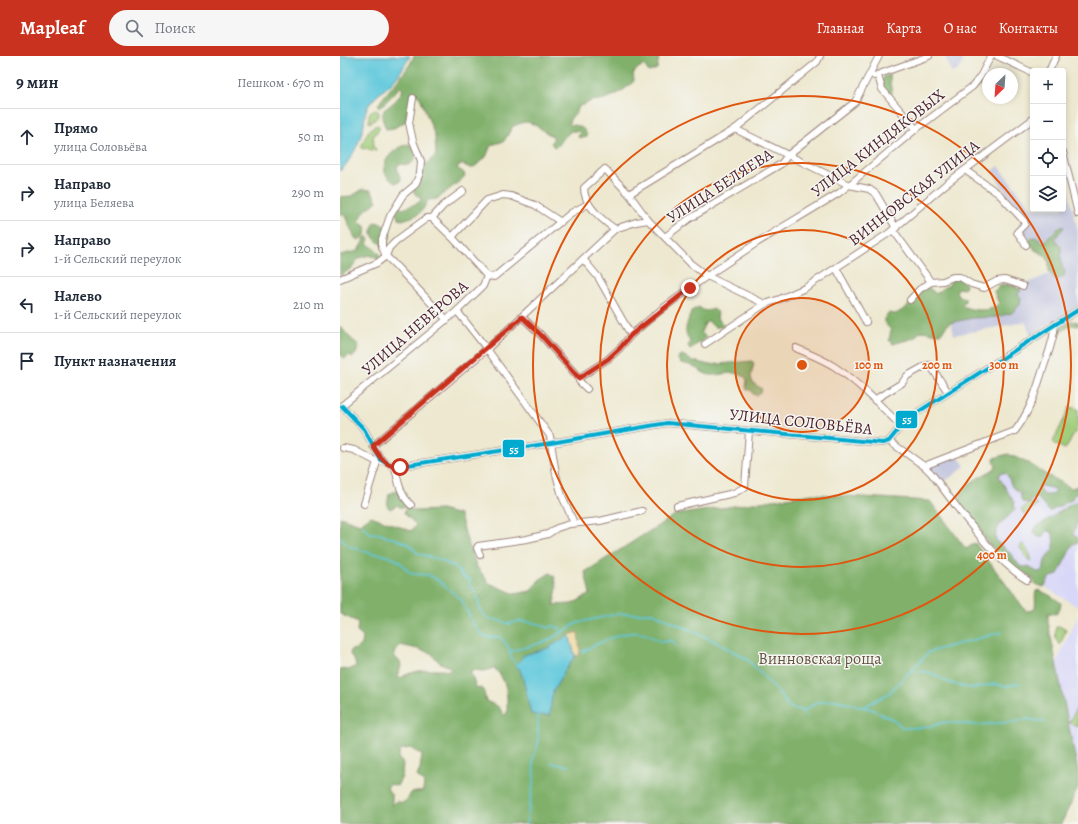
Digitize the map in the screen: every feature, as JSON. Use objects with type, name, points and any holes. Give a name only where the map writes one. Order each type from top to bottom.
[{"type":"street","points":[[628,194],[735,129],[817,62],[820,56]]},
{"type":"street","name":"УЛИЦА БЕЛЯЕВА","points":[[665,237],[679,226],[781,164],[788,155],[855,102],[879,56]]},
{"type":"street","points":[[869,76],[878,76],[929,56]]},
{"type":"street","name":"УЛИЦА КИНДЯКОВЫХ","points":[[579,378],[608,359],[631,335],[662,309],[707,276],[758,242],[839,193],[973,86],[980,77],[991,56]]},
{"type":"street","points":[[997,56],[1030,72]]},
{"type":"street","points":[[1050,68],[1056,56]]},
{"type":"street","points":[[878,76],[882,89],[916,130]]},
{"type":"street","points":[[413,98],[409,123],[413,141],[421,161],[420,173],[415,185],[403,195],[387,223],[382,239],[382,247],[386,256],[447,320]]},
{"type":"street","name":"ВИННОВСКАЯ УЛИЦА","points":[[705,344],[724,333],[765,304],[805,288],[894,229],[965,170],[1030,121]]},
{"type":"street","points":[[735,129],[849,185],[869,189],[876,194],[894,229],[931,282]]},
{"type":"street","points":[[1066,164],[1078,214]]},
{"type":"street","points":[[615,229],[588,204],[584,188],[606,169],[648,220],[691,264],[707,276],[765,304]]},
{"type":"street","points":[[965,170],[999,194],[1024,221],[1025,224],[1017,232],[1026,245]]},
{"type":"street","points":[[432,218],[444,205],[463,191]]},
{"type":"street","points":[[452,237],[487,200],[503,195],[511,196],[535,205],[561,222]]},
{"type":"street","name":"УЛИЦА НЕВЕРОВА","points":[[341,407],[447,320],[483,286],[487,276],[494,277],[577,209],[588,204]]},
{"type":"street","points":[[340,279],[377,262],[386,256],[389,248],[397,240],[406,235],[426,218],[432,218],[452,237],[487,276]]},
{"type":"street","name":"УЛИЦА БЕЛЯЕВА","points":[[373,446],[487,349],[615,229],[636,222],[648,220]]},
{"type":"street","points":[[583,259],[598,277],[631,335]]},
{"type":"street","points":[[836,268],[866,322]]},
{"type":"street","points":[[910,300],[920,289],[931,282],[943,281],[953,277],[960,277],[971,284],[984,288],[997,281],[1006,280],[1023,286]]},
{"type":"street","name":"УЛИЦА СОЛОВЬЁВА","points":[[395,467],[551,443],[667,423],[883,443],[889,441],[907,418],[1078,310]]},
{"type":"street","points":[[457,311],[487,349],[550,436],[556,474],[562,496],[574,523]]},
{"type":"street","points":[[522,317],[541,335],[579,378],[579,381],[587,390]]},
{"type":"street","points":[[924,466],[1015,431],[1024,420],[1030,407],[1055,334],[1055,324]]},
{"type":"street","points":[[796,348],[835,367],[874,400],[900,425]]},
{"type":"street","points":[[874,400],[902,383],[907,376],[925,366],[930,365],[948,392]]},
{"type":"street","points":[[341,407],[364,429],[379,461],[364,504]]},
{"type":"street","points":[[677,506],[734,493],[745,487],[749,431]]},
{"type":"street","name":"УЛИЦА СОЛОВЬЁВА","points":[[889,441],[924,466],[931,473],[988,545],[1016,573],[1027,580]]},
{"type":"street","points":[[343,448],[354,450],[395,467],[404,499],[411,505]]},
{"type":"street","points":[[480,554],[477,548],[478,546],[528,539],[548,534],[557,528],[574,523],[600,521],[642,511]]},
{"type":"shaded area","points":[[945,56],[961,56],[963,62],[958,70],[952,73]]},
{"type":"shaded area","points":[[999,166],[1030,207],[1030,212],[1066,212],[1066,182],[1078,231],[1078,306],[1031,335],[1025,322],[954,335],[951,321],[1008,310],[1015,294],[1028,283],[1061,269],[1058,258],[1028,237],[1018,224],[1024,219],[992,171]]},
{"type":"shaded area","points":[[957,455],[965,466],[943,483],[929,466]]},
{"type":"shaded area","points":[[1008,461],[1078,495],[1078,607],[1019,571],[986,538],[955,500]]},
{"type":"shaded area","points":[[1078,616],[1078,766],[1071,763],[1053,670]]},
{"type":"green space","points":[[414,56],[659,56],[657,69],[649,72],[644,65],[638,68],[633,74],[634,81],[623,90],[605,99],[591,101],[579,106],[569,123],[582,128],[587,137],[578,137],[580,133],[578,131],[571,131],[561,140],[560,144],[554,147],[551,143],[554,137],[534,124],[524,122],[513,126],[504,141],[491,145],[486,157],[473,168],[462,164],[458,166],[457,168],[464,173],[465,176],[461,180],[437,199],[428,200],[418,214],[402,220],[399,219],[396,214],[399,207],[403,209],[420,202],[421,198],[415,194],[413,190],[422,168],[436,155],[435,136],[420,97],[414,93],[411,95],[406,121],[394,128],[386,129],[382,118],[384,110],[398,98],[403,89],[400,87],[381,107],[378,105],[407,69]]},
{"type":"green space","points":[[888,75],[890,76],[892,93],[889,95],[884,89],[882,81],[884,77]]},
{"type":"green space","points":[[376,110],[379,112],[378,116],[369,123],[369,114],[371,111]]},
{"type":"green space","points":[[378,125],[380,127],[372,139],[374,139],[373,146],[376,149],[375,151],[366,148],[363,149],[361,147],[367,133],[371,128]]},
{"type":"green space","points":[[408,144],[413,146],[416,156],[414,161],[408,165],[400,164],[397,166],[401,179],[399,182],[395,183],[388,178],[385,172],[384,166],[386,160],[395,151]]},
{"type":"green space","points":[[363,189],[371,190],[377,201],[364,212],[359,222],[366,227],[365,235],[359,240],[355,238],[344,214],[342,213],[340,215],[340,197],[352,196]]},
{"type":"green space","points":[[375,222],[382,224],[390,230],[390,237],[385,248],[372,234]]},
{"type":"green space","points":[[1061,226],[1064,227],[1055,238],[1061,246],[1061,263],[1065,272],[1064,276],[1056,280],[1049,271],[1049,261],[1045,255],[1035,250],[1028,239],[1034,237],[1039,238],[1040,241],[1044,242]]},
{"type":"green space","points":[[366,236],[369,239],[367,244],[374,248],[380,256],[378,258],[369,255],[359,258],[352,268],[340,276],[340,255],[358,251]]},
{"type":"green space","points":[[959,278],[965,283],[966,286],[963,289],[958,288],[956,292],[959,296],[965,298],[962,305],[964,307],[979,310],[987,310],[992,308],[999,304],[994,291],[1000,286],[1004,285],[1013,286],[1021,290],[1018,294],[1021,298],[1020,305],[1012,313],[996,317],[972,318],[949,323],[940,334],[921,331],[914,338],[893,344],[889,340],[891,330],[884,322],[884,319],[888,313],[896,314],[907,307],[920,291],[928,287],[936,294],[944,287],[948,286],[952,279]]},
{"type":"green space","points":[[699,307],[706,311],[714,309],[718,313],[717,318],[724,325],[722,327],[714,327],[708,321],[704,325],[701,332],[706,338],[690,349],[688,346],[690,342],[686,334],[686,326],[691,311]]},
{"type":"green space","points":[[1072,321],[1078,322],[1078,326],[1071,325],[1061,332],[1058,332],[1059,328]]},
{"type":"green space","points":[[340,326],[351,339],[359,345],[356,354],[353,357],[349,355],[344,359],[340,354]]},
{"type":"green space","points":[[682,355],[690,360],[709,365],[752,361],[754,363],[751,377],[753,383],[762,389],[761,392],[757,396],[753,394],[751,390],[747,390],[747,379],[738,374],[729,373],[710,375],[693,366],[681,363],[678,360],[679,356]]},
{"type":"green space","points":[[1070,407],[1078,409],[1078,426],[1065,449],[1054,444],[1053,442]]},
{"type":"green space","points":[[1008,454],[1030,464],[1071,488],[1078,486],[1078,494],[1074,495],[1073,499],[1049,511],[1037,497],[1027,503],[1022,502],[1020,493],[1012,487],[1008,476],[1005,473],[1000,473],[999,477],[1014,502],[1015,509],[1000,524],[995,538],[1020,566],[1028,566],[1037,572],[1043,571],[1045,560],[1054,549],[1053,534],[1050,531],[1046,531],[1042,538],[1039,537],[1034,533],[1035,528],[1071,504],[1078,502],[1078,521],[1073,534],[1078,538],[1078,542],[1073,544],[1058,574],[1050,577],[1044,587],[1035,584],[1032,578],[1020,575],[991,546],[960,504],[962,492],[966,487],[994,469],[996,466],[994,458]],"holes":[[[1041,486],[1051,488],[1055,492],[1051,495],[1044,495],[1039,488]]]},
{"type":"green space","name":"Винновская роща","points":[[398,490],[406,506],[415,511],[441,510],[460,515],[468,544],[477,567],[489,583],[515,594],[531,591],[539,580],[550,573],[554,576],[557,587],[554,605],[572,604],[590,594],[585,572],[675,515],[812,494],[930,501],[966,549],[975,543],[1026,611],[1034,610],[1036,591],[1039,590],[1061,603],[1060,609],[1056,614],[1048,613],[1048,622],[1078,772],[1078,788],[1061,824],[340,824],[340,669],[349,670],[356,666],[354,659],[350,655],[351,650],[357,649],[362,644],[363,637],[357,632],[358,622],[340,614],[340,517],[360,524],[371,516],[411,531],[416,525],[404,513],[406,507],[400,507],[397,505],[390,509],[387,506],[389,494]],"holes":[[[400,645],[431,653],[439,662],[451,668],[450,671],[424,670],[405,675],[401,678],[397,677],[401,666],[400,661],[394,657],[394,654]],[[494,668],[499,673],[505,684],[507,714],[503,715],[502,711],[498,707],[486,701],[483,689],[476,687],[470,671],[484,671]],[[410,748],[422,755],[420,769],[417,776],[424,782],[423,791],[411,793],[407,800],[402,803],[397,801],[392,805],[392,796],[387,788],[390,784],[397,786],[402,777],[403,763],[398,758],[400,750]]]},
{"type":"green space","points":[[1031,503],[1038,505],[1024,514],[1021,509]]},
{"type":"green space","points":[[1023,544],[1030,554],[1032,561],[1030,562],[1019,546]]},
{"type":"green space","points":[[1059,626],[1066,630],[1060,645],[1056,639],[1056,627]]},
{"type":"green space","points":[[1076,709],[1078,710],[1077,727],[1069,723]]},
{"type":"sand","points":[[578,632],[580,652],[579,655],[575,656],[569,635]]},
{"type":"water","points":[[340,56],[410,56],[396,79],[376,97],[367,108],[363,129],[357,146],[348,162],[340,171]]},
{"type":"water","points":[[569,635],[575,656],[553,692],[549,716],[531,714],[523,679],[520,670],[516,665],[524,655],[548,648]]},
{"type":"waterway","points":[[362,525],[370,533],[381,534],[409,544],[417,553],[446,562],[448,565],[454,565],[463,577],[470,580],[469,586],[474,590],[477,596],[482,614],[488,618],[508,624],[519,621],[539,624],[548,628],[553,626],[560,628],[560,633]]},
{"type":"waterway","points":[[340,537],[346,544]]},
{"type":"waterway","points":[[349,546],[395,559],[413,574],[429,575],[439,581],[461,599],[474,625],[482,635],[488,637],[500,637],[508,646],[512,660]]},
{"type":"waterway","points":[[509,652],[547,641],[577,623],[616,614],[653,613],[712,640],[747,659],[779,693],[788,706],[801,710],[807,717]]},
{"type":"waterway","points":[[864,707],[889,693],[929,652],[1002,632]]},
{"type":"waterway","points":[[582,652],[610,638],[632,633],[649,635],[663,642],[672,640],[676,646]]},
{"type":"waterway","points":[[514,662],[517,666]]},
{"type":"waterway","points":[[911,671],[928,672],[947,682],[964,687],[974,688],[995,684],[1006,686],[1020,683]]},
{"type":"waterway","points":[[803,711],[818,702],[835,700],[871,709],[894,720],[903,728],[933,726],[943,722],[976,725],[1013,722],[1027,719],[1045,722]]},
{"type":"waterway","points":[[526,824],[534,780],[533,758],[538,745],[538,714]]},
{"type":"waterway","points":[[551,763],[569,766]]},
{"type":"transit line","name":"55","points":[[342,406],[364,429],[381,460],[395,467],[551,443],[667,423],[883,443],[889,441],[907,419],[1078,310]]},
{"type":"route","points":[[400,467],[395,467],[381,460],[373,446],[487,349],[522,317],[541,335],[579,378],[608,359],[631,335],[690,288]]}]
